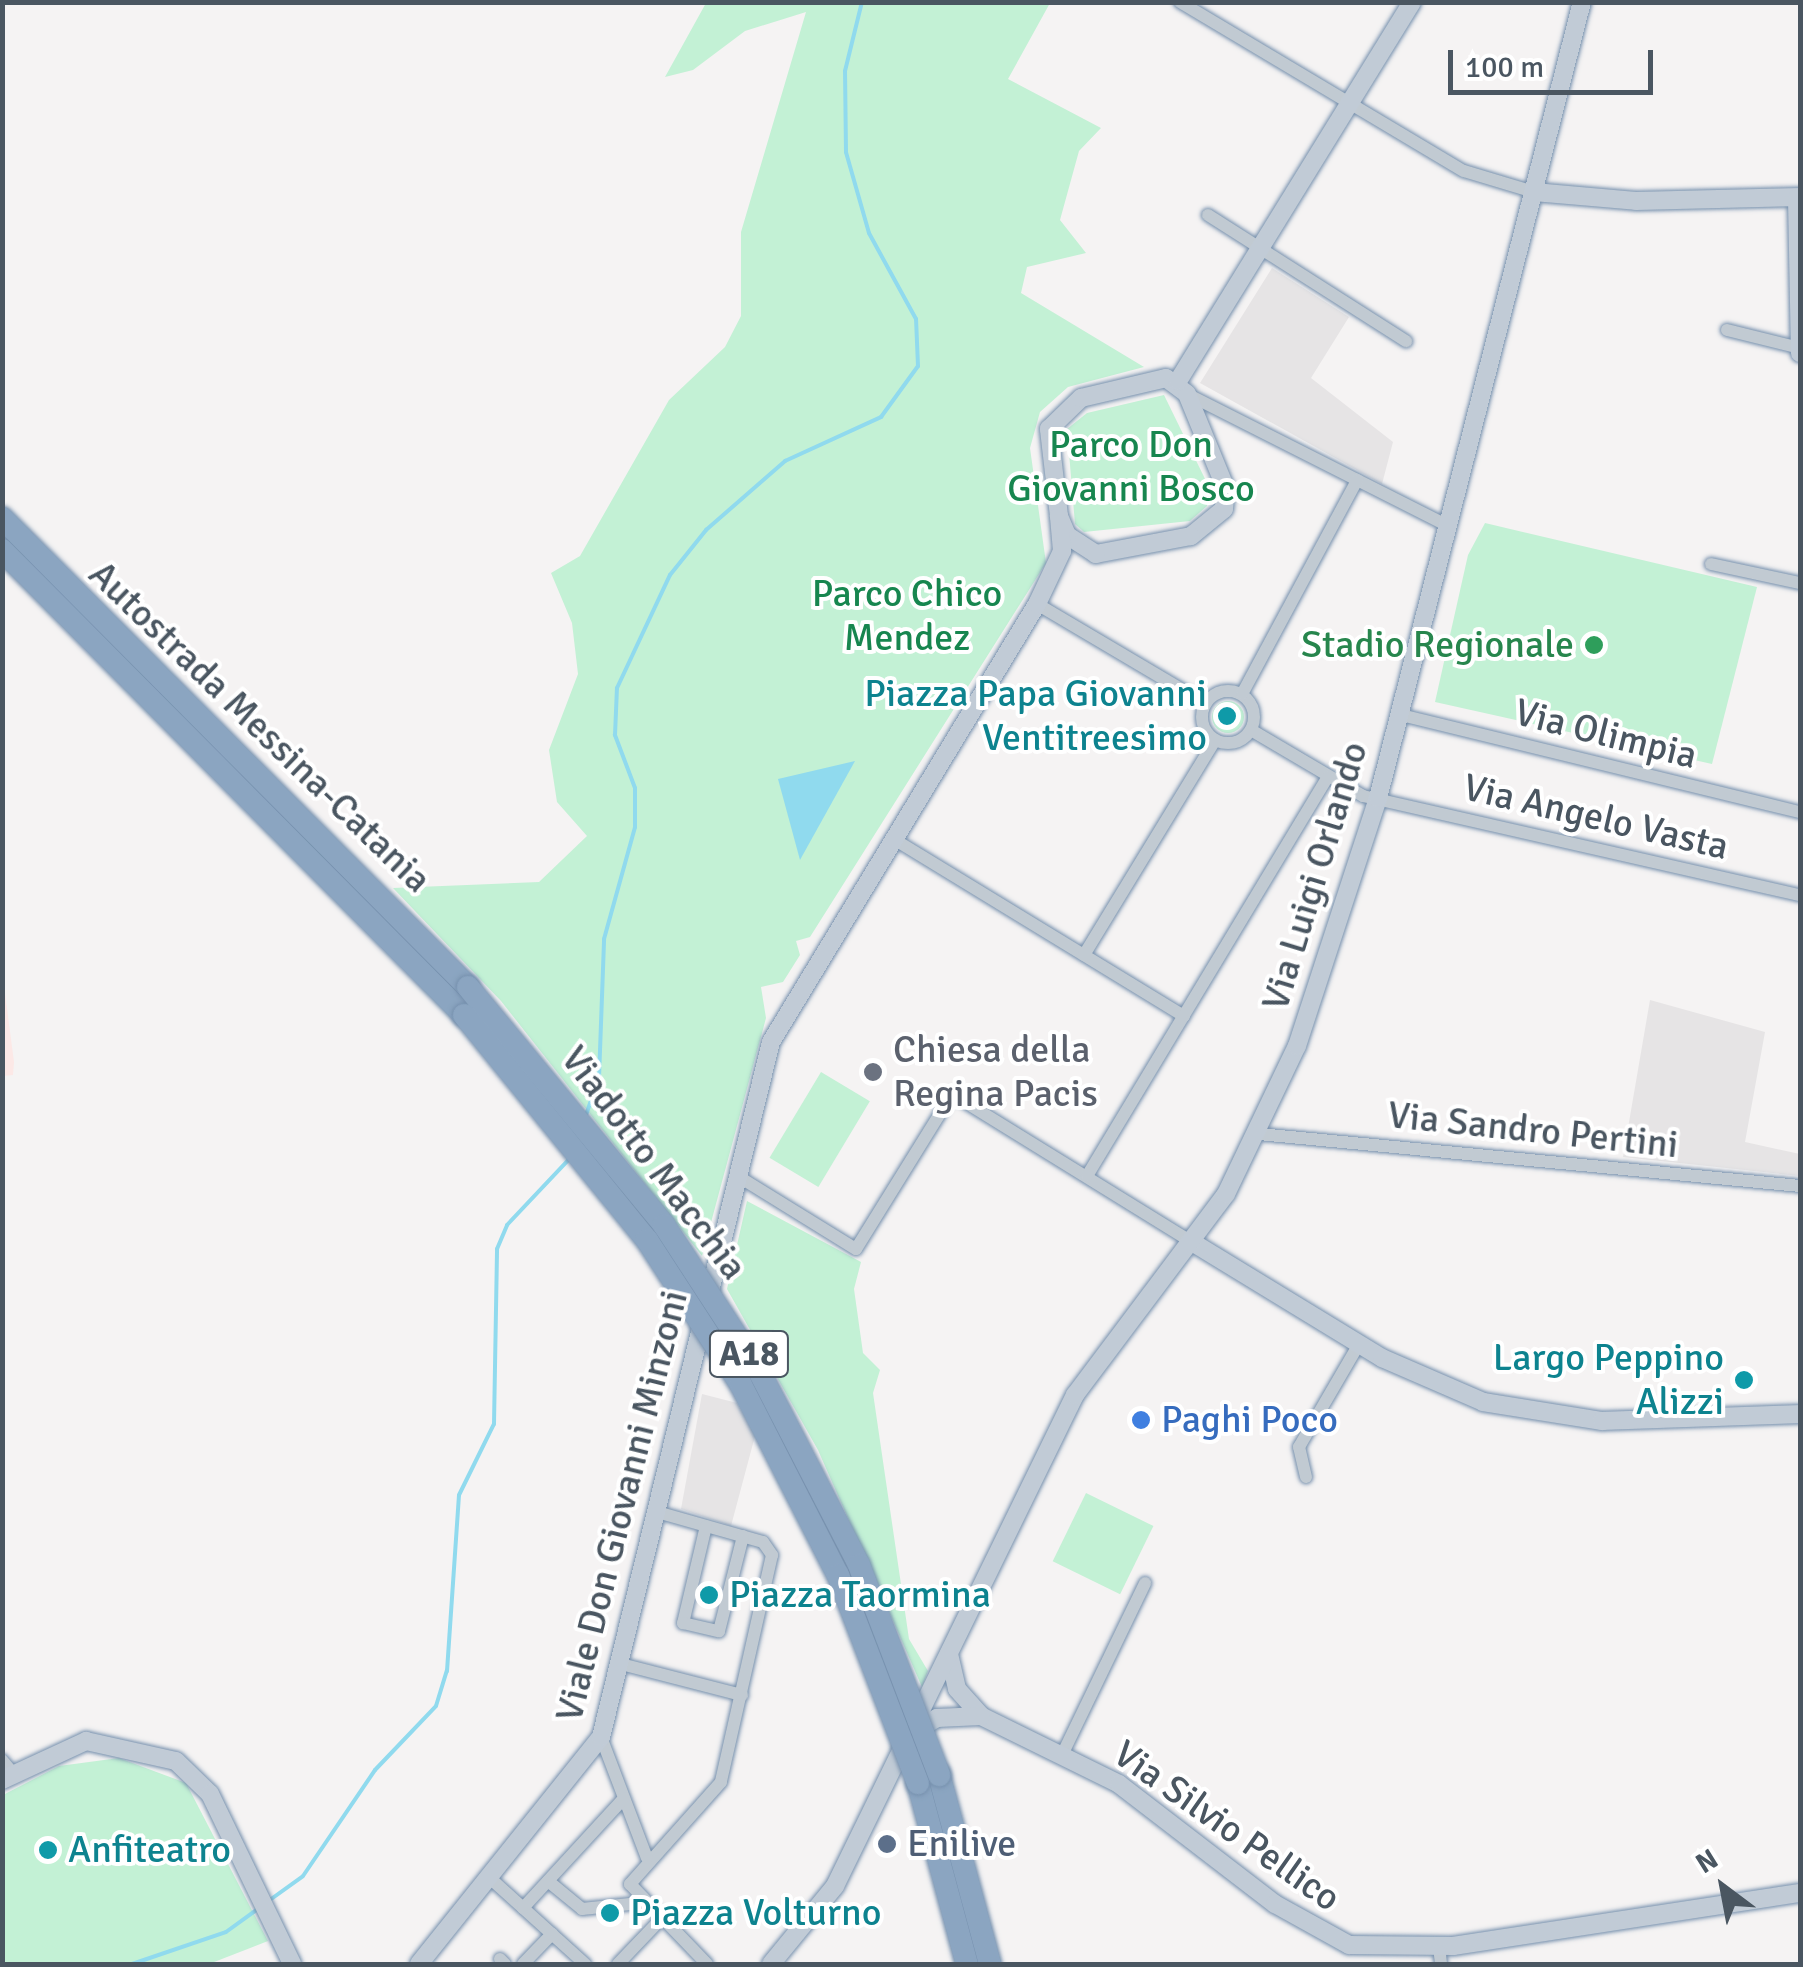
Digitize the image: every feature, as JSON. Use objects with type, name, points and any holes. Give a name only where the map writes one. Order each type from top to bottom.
[{"type":"highway","name":"Autostrada Messina-Catania","points":[[2,518],[468,986]]},
{"type":"highway","name":"Autostrada Messina-Catania","points":[[2,550],[464,1016]]},
{"type":"highway","name":"Viadotto Macchia","points":[[468,986],[664,1225],[751,1358],[858,1565],[928,1779]]},
{"type":"highway","name":"Viadotto Macchia","points":[[464,1016],[647,1240],[740,1382],[838,1574],[928,1779]]},
{"type":"highway","name":"A18","points":[[928,1779],[967,1964]]},
{"type":"highway","name":"A18","points":[[928,1779],[990,1964]]},
{"type":"street","points":[[1183,383],[1258,247],[1412,2]]},
{"type":"street","name":"Via Luigi Orlando","points":[[771,1964],[835,1886],[1075,1395],[1192,1242],[1259,1134],[1378,798],[1444,524],[1582,2]]},
{"type":"street","points":[[1185,4],[1464,171],[1534,192],[1636,201],[1799,198],[1800,350],[1727,330]]},
{"type":"street","points":[[1208,215],[1406,341]]},
{"type":"street","points":[[1037,604],[1069,565],[1096,554],[1191,536],[1224,509],[1226,489],[1183,383]]},
{"type":"street","points":[[1037,604],[1062,551],[1046,452],[1056,415],[1082,398],[1183,383],[1356,480],[1444,524]]},
{"type":"street","points":[[1037,604],[1206,704],[1242,694],[1356,480]]},
{"type":"street","points":[[1059,516],[1067,535],[1096,554]]},
{"type":"street","points":[[1711,564],[1800,583]]},
{"type":"street","name":"Viale Don Giovanni Minzoni","points":[[426,1962],[601,1737],[736,1176],[786,1008],[1037,604]]},
{"type":"street","points":[[1215,740],[1257,734],[1242,694]]},
{"type":"street","points":[[1084,955],[1215,740],[1206,704]]},
{"type":"street","name":"Via Olimpia","points":[[1397,714],[1800,812]]},
{"type":"street","name":"Via Angelo Vasta","points":[[1257,734],[1328,776],[1378,798],[1800,895]]},
{"type":"street","points":[[1087,1176],[1328,776]]},
{"type":"street","points":[[892,838],[1184,1016]]},
{"type":"street","points":[[736,1176],[856,1250],[952,1094],[1360,1344],[1452,1391],[1564,1419],[1800,1414]]},
{"type":"street","name":"Via Sandro Pertini","points":[[1259,1134],[1800,1186]]},
{"type":"street","points":[[1306,1477],[1299,1447],[1360,1344]]},
{"type":"street","points":[[657,1512],[770,1547],[721,1782],[647,1858],[630,1884],[640,1903],[707,1964]]},
{"type":"street","points":[[706,1526],[683,1623],[719,1632],[743,1536]]},
{"type":"street","points":[[1062,1755],[1145,1583]]},
{"type":"street","points":[[908,1735],[977,1711],[957,1689],[949,1654]]},
{"type":"street","points":[[621,1664],[742,1694]]},
{"type":"street","points":[[930,1692],[955,1716]]},
{"type":"street","name":"Via Silvio Pellico","points":[[930,1692],[977,1711],[1120,1784],[1326,1937],[1366,1949],[1440,1956],[1800,1893]]},
{"type":"street","points":[[601,1737],[647,1858]]},
{"type":"street","points":[[6,1771],[86,1741],[144,1747],[199,1780],[234,1842],[292,1964]]},
{"type":"street","points":[[524,1908],[624,1798]]},
{"type":"street","points":[[491,1879],[585,1964]]},
{"type":"street","points":[[548,1881],[582,1909],[640,1903]]},
{"type":"street","points":[[618,1964],[659,1920]]},
{"type":"street","points":[[523,1964],[552,1934]]},
{"type":"shaded area","points":[[1272,268],[1349,317],[1311,378],[1393,442],[1382,484],[1200,383]]},
{"type":"shaded area","points":[[3,978],[14,1062],[13,1075],[3,1076]]},
{"type":"shaded area","points":[[1650,1000],[1765,1032],[1745,1142],[1800,1154],[1800,1176],[1623,1157]]},
{"type":"shaded area","points":[[702,1394],[737,1403],[755,1436],[731,1526],[681,1509]]},
{"type":"green space","name":"Parco Chico Mendez","points":[[706,3],[1050,3],[1008,79],[1101,128],[1079,151],[1060,220],[1086,253],[1027,267],[1021,293],[1144,367],[1068,387],[1040,412],[1030,448],[1046,563],[810,937],[796,941],[800,955],[783,982],[761,987],[766,1018],[702,1256],[501,1001],[393,888],[539,882],[587,836],[557,802],[549,750],[578,674],[572,623],[551,573],[580,556],[669,400],[725,347],[741,316],[741,232],[806,12],[745,31],[693,70],[665,77]]},
{"type":"green space","name":"Parco Don Giovanni Bosco","points":[[1164,395],[1208,485],[1207,506],[1190,521],[1084,532],[1075,524],[1067,429],[1087,413]]},
{"type":"green space","name":"Stadio Regionale","points":[[1485,523],[1757,587],[1712,764],[1435,702],[1468,555]]},
{"type":"green space","points":[[1228,701],[1239,706],[1244,717],[1239,728],[1228,733],[1217,728],[1212,717],[1217,706]]},
{"type":"green space","points":[[821,1072],[870,1101],[818,1187],[769,1158]]},
{"type":"green space","points":[[747,1201],[861,1262],[854,1289],[863,1353],[880,1370],[873,1393],[909,1639],[928,1671],[922,1687],[818,1450],[727,1289]]},
{"type":"green space","points":[[1086,1493],[1153,1526],[1120,1594],[1053,1561]]},
{"type":"green space","points":[[119,1758],[186,1783],[268,1941],[209,1964],[3,1964],[3,1795],[59,1766]]},
{"type":"water","points":[[855,761],[800,860],[778,779]]},
{"type":"waterway","points":[[586,1115],[599,1078],[604,939],[635,827],[635,788],[615,735],[617,688],[670,575],[706,530],[785,461],[881,417],[918,366],[916,319],[869,233],[846,152],[845,71],[862,2]]},
{"type":"waterway","points":[[267,1902],[303,1876],[375,1770],[436,1706],[447,1671],[459,1495],[494,1424],[497,1249],[507,1225],[571,1157]]},
{"type":"waterway","points":[[132,1964],[226,1932],[259,1908]]},
{"type":"place","name":"Stadio Regionale","points":[[1594,645]]},
{"type":"place","name":"Piazza Papa Giovanni Ventitreesimo","points":[[1227,716]]},
{"type":"place","name":"Chiesa della Regina Pacis","points":[[873,1072]]},
{"type":"place","name":"Largo Peppino Alizzi","points":[[1744,1380]]},
{"type":"place","name":"Paghi Poco","points":[[1141,1420]]},
{"type":"place","name":"Piazza Taormina","points":[[709,1595]]},
{"type":"place","name":"Enilive","points":[[887,1844]]},
{"type":"place","name":"Anfiteatro","points":[[48,1850]]},
{"type":"place","name":"Piazza Volturno","points":[[610,1913]]}]
